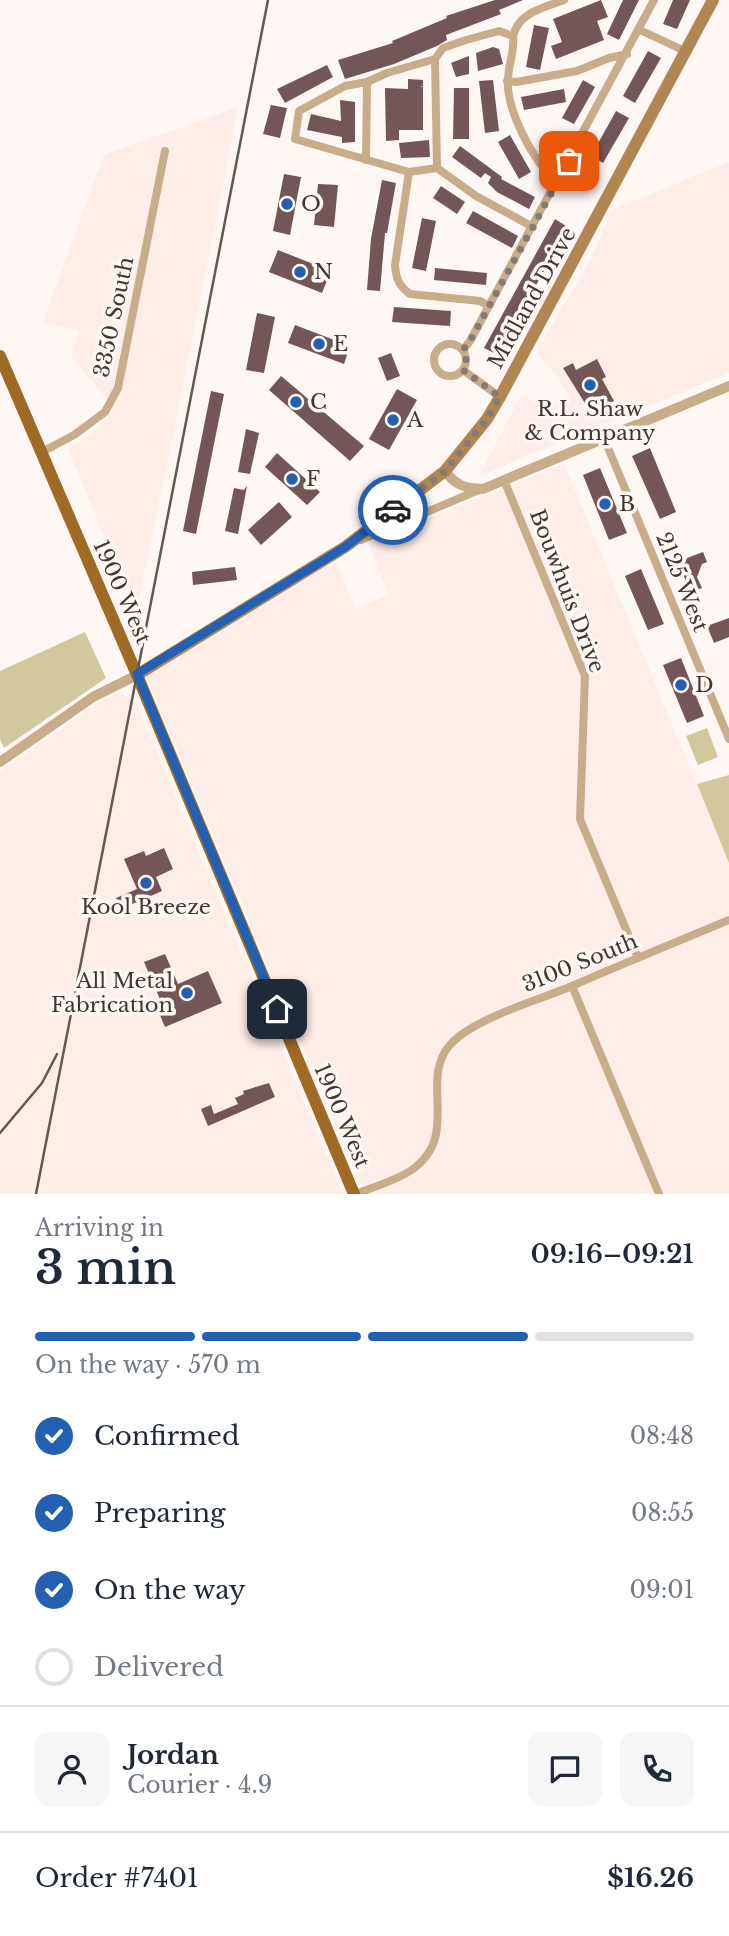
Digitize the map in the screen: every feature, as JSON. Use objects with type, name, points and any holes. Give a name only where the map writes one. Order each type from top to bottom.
[{"type":"main road","name":"Midland Drive","points":[[137,674],[345,547],[445,471],[487,419],[500,397],[713,0]]},
{"type":"main road","name":"1900 West","points":[[0,356],[137,674],[355,1194]]},
{"type":"street","points":[[557,182],[548,174],[512,112],[508,81],[516,23],[528,14],[565,0]]},
{"type":"street","points":[[463,350],[533,227],[654,0]]},
{"type":"street","points":[[640,30],[687,52]]},
{"type":"street","points":[[437,168],[435,59],[443,48],[466,40],[499,31],[513,36]]},
{"type":"street","points":[[508,81],[516,82],[577,71],[627,54]]},
{"type":"street","points":[[435,59],[387,73],[367,82],[345,86],[299,111],[295,139],[409,172],[437,168],[476,196],[533,227]]},
{"type":"street","points":[[366,160],[367,82]]},
{"type":"street","name":"3350 South","points":[[40,453],[74,435],[105,412],[118,388],[165,151]]},
{"type":"street","points":[[409,172],[395,265],[396,279],[401,288],[410,294],[480,301],[489,306]]},
{"type":"street","points":[[446,345],[455,345],[463,350],[466,359],[463,370],[454,376],[438,371],[435,361],[438,351],[446,345]]},
{"type":"street","points":[[463,370],[500,397]]},
{"type":"street","points":[[345,547],[729,386]]},
{"type":"street","name":"2125 West","points":[[604,438],[729,740]]},
{"type":"street","points":[[445,471],[464,488],[483,489]]},
{"type":"street","name":"Bouwhuis Drive","points":[[504,480],[585,676],[580,819],[638,958]]},
{"type":"street","name":"Midland Drive","points":[[0,762],[93,698],[137,674]]},
{"type":"street","name":"3100 South","points":[[355,1194],[411,1171],[431,1149],[439,1121],[436,1073],[449,1046],[474,1027],[729,920]]},
{"type":"street","points":[[572,986],[659,1194]]},
{"type":"shaded area","points":[[238,107],[136,613],[68,448],[85,439],[108,419],[107,399],[71,356],[79,331],[43,322],[104,155]]},
{"type":"shaded area","points":[[729,162],[729,373],[480,475],[521,395],[550,409],[570,399],[559,378],[536,352],[591,259],[612,210]]},
{"type":"shaded area","points":[[564,464],[729,862],[729,1194],[365,1194],[146,676],[335,559],[355,609],[389,595],[368,543]]},
{"type":"shaded area","points":[[85,632],[106,678],[4,748],[0,739],[0,671]]},
{"type":"shaded area","points":[[120,692],[136,703],[343,1194],[0,1194],[0,772],[97,704]]},
{"type":"shaded area","points":[[707,728],[718,757],[698,765],[686,736]]},
{"type":"shaded area","points":[[729,775],[729,863],[697,784]]},
{"type":"building","points":[[495,0],[523,0],[499,10],[501,14],[446,35],[447,40],[437,46],[394,64],[345,79],[338,60],[393,43],[392,41],[447,18],[446,16]]},
{"type":"building","points":[[601,0],[608,17],[597,21],[604,40],[556,59],[551,46],[562,42],[553,19]]},
{"type":"building","points":[[623,0],[639,0],[619,40],[607,34]]},
{"type":"building","points":[[673,0],[690,0],[677,29],[663,24]]},
{"type":"building","points":[[534,25],[549,28],[540,70],[526,67]]},
{"type":"building","points":[[493,47],[499,49],[503,64],[478,71],[476,53]]},
{"type":"building","points":[[648,51],[661,58],[635,103],[623,96]]},
{"type":"building","points":[[469,56],[469,74],[456,77],[451,63]]},
{"type":"building","points":[[327,65],[333,77],[285,103],[277,89]]},
{"type":"building","points":[[408,79],[423,80],[423,86],[420,87],[423,87],[423,130],[399,130],[399,140],[386,141],[385,88],[408,89]]},
{"type":"building","points":[[493,80],[499,131],[485,133],[479,81]]},
{"type":"building","points":[[583,80],[595,87],[574,124],[562,118]]},
{"type":"building","points":[[454,88],[469,88],[469,139],[453,139]]},
{"type":"building","points":[[564,89],[566,102],[524,110],[521,97]]},
{"type":"building","points":[[340,100],[355,102],[355,142],[342,143],[342,137],[307,130],[311,114],[341,121]]},
{"type":"building","points":[[271,105],[287,108],[280,138],[263,134]]},
{"type":"building","points":[[616,111],[629,118],[603,163],[591,156]]},
{"type":"building","points":[[510,135],[531,172],[519,179],[498,142]]},
{"type":"building","points":[[429,140],[430,157],[401,158],[399,143]]},
{"type":"building","points":[[460,146],[502,177],[501,179],[535,197],[529,209],[497,192],[488,183],[491,177],[485,173],[481,178],[452,157]]},
{"type":"building","name":"O","points":[[284,174],[301,177],[290,235],[273,231]]},
{"type":"building","points":[[382,180],[396,183],[385,233],[380,291],[367,290],[371,239]]},
{"type":"building","points":[[318,184],[338,185],[334,227],[314,225]]},
{"type":"building","points":[[441,186],[465,202],[457,214],[433,198]]},
{"type":"building","points":[[473,211],[518,236],[512,248],[466,223]]},
{"type":"building","points":[[422,218],[436,221],[426,271],[412,268]]},
{"type":"building","points":[[555,219],[566,226],[498,355],[484,348]]},
{"type":"building","name":"N","points":[[278,250],[331,271],[322,293],[269,272]]},
{"type":"building","points":[[435,268],[487,273],[486,285],[434,280]]},
{"type":"building","points":[[394,307],[451,311],[450,326],[392,322]]},
{"type":"building","points":[[257,313],[275,317],[264,373],[246,370]]},
{"type":"building","name":"E","points":[[295,325],[350,346],[344,364],[288,343]]},
{"type":"building","points":[[391,353],[400,376],[387,381],[378,358]]},
{"type":"building","name":"R.L. Shaw & Company","points":[[597,359],[606,377],[602,379],[614,401],[591,413],[563,368],[573,363],[576,370]]},
{"type":"building","points":[[281,376],[364,446],[350,461],[269,390]]},
{"type":"building","name":"A","points":[[397,389],[417,400],[389,450],[369,439]]},
{"type":"building","points":[[211,391],[224,394],[196,534],[183,531]]},
{"type":"building","points":[[246,429],[259,433],[250,474],[238,472]]},
{"type":"building","points":[[650,448],[676,512],[660,519],[632,456]]},
{"type":"building","name":"F","points":[[277,453],[320,492],[307,505],[265,467]]},
{"type":"building","name":"B","points":[[600,468],[627,533],[609,540],[583,475]]},
{"type":"building","points":[[247,486],[238,534],[225,531],[234,488],[244,490]]},
{"type":"building","points":[[279,502],[292,517],[261,545],[248,530]]},
{"type":"building","points":[[703,552],[707,562],[702,564],[697,577],[702,588],[690,592],[682,571],[687,558]]},
{"type":"building","points":[[235,567],[237,580],[193,585],[192,572]]},
{"type":"building","points":[[641,569],[664,624],[648,630],[625,576]]},
{"type":"building","points":[[729,618],[729,637],[714,643],[707,626]]},
{"type":"building","name":"D","points":[[681,658],[704,716],[687,723],[663,665]]},
{"type":"building","name":"Kool Breeze","points":[[164,848],[173,869],[156,877],[162,891],[121,909],[116,898],[137,889],[124,859],[144,851],[146,856]]},
{"type":"building","name":"All Metal Fabrication","points":[[165,954],[178,984],[208,971],[222,1003],[165,1027],[159,1013],[165,1011],[144,962]]},
{"type":"building","points":[[269,1083],[275,1097],[208,1126],[201,1109],[211,1105],[214,1114],[238,1104],[235,1098],[244,1094],[243,1091]]},
{"type":"railway","points":[[36,1194],[268,0]]},
{"type":"railway","points":[[0,1133],[42,1083],[57,1054]]},
{"type":"way so far","points":[[393,510],[445,471],[487,419],[500,397],[463,370],[466,359],[463,350],[569,161]]},
{"type":"place","name":"O","points":[[287,204]]},
{"type":"place","name":"N","points":[[300,272]]},
{"type":"place","name":"E","points":[[319,344]]},
{"type":"place","name":"R.L. Shaw & Company","points":[[590,385]]},
{"type":"place","name":"C","points":[[296,402]]},
{"type":"place","name":"A","points":[[393,420]]},
{"type":"place","name":"F","points":[[292,479]]},
{"type":"place","name":"B","points":[[605,504]]},
{"type":"place","name":"D","points":[[681,685]]},
{"type":"place","name":"Kool Breeze","points":[[146,883]]},
{"type":"place","name":"All Metal Fabrication","points":[[187,993]]},
{"type":"route","points":[[277,1009],[137,674],[345,547],[393,510]]}]
